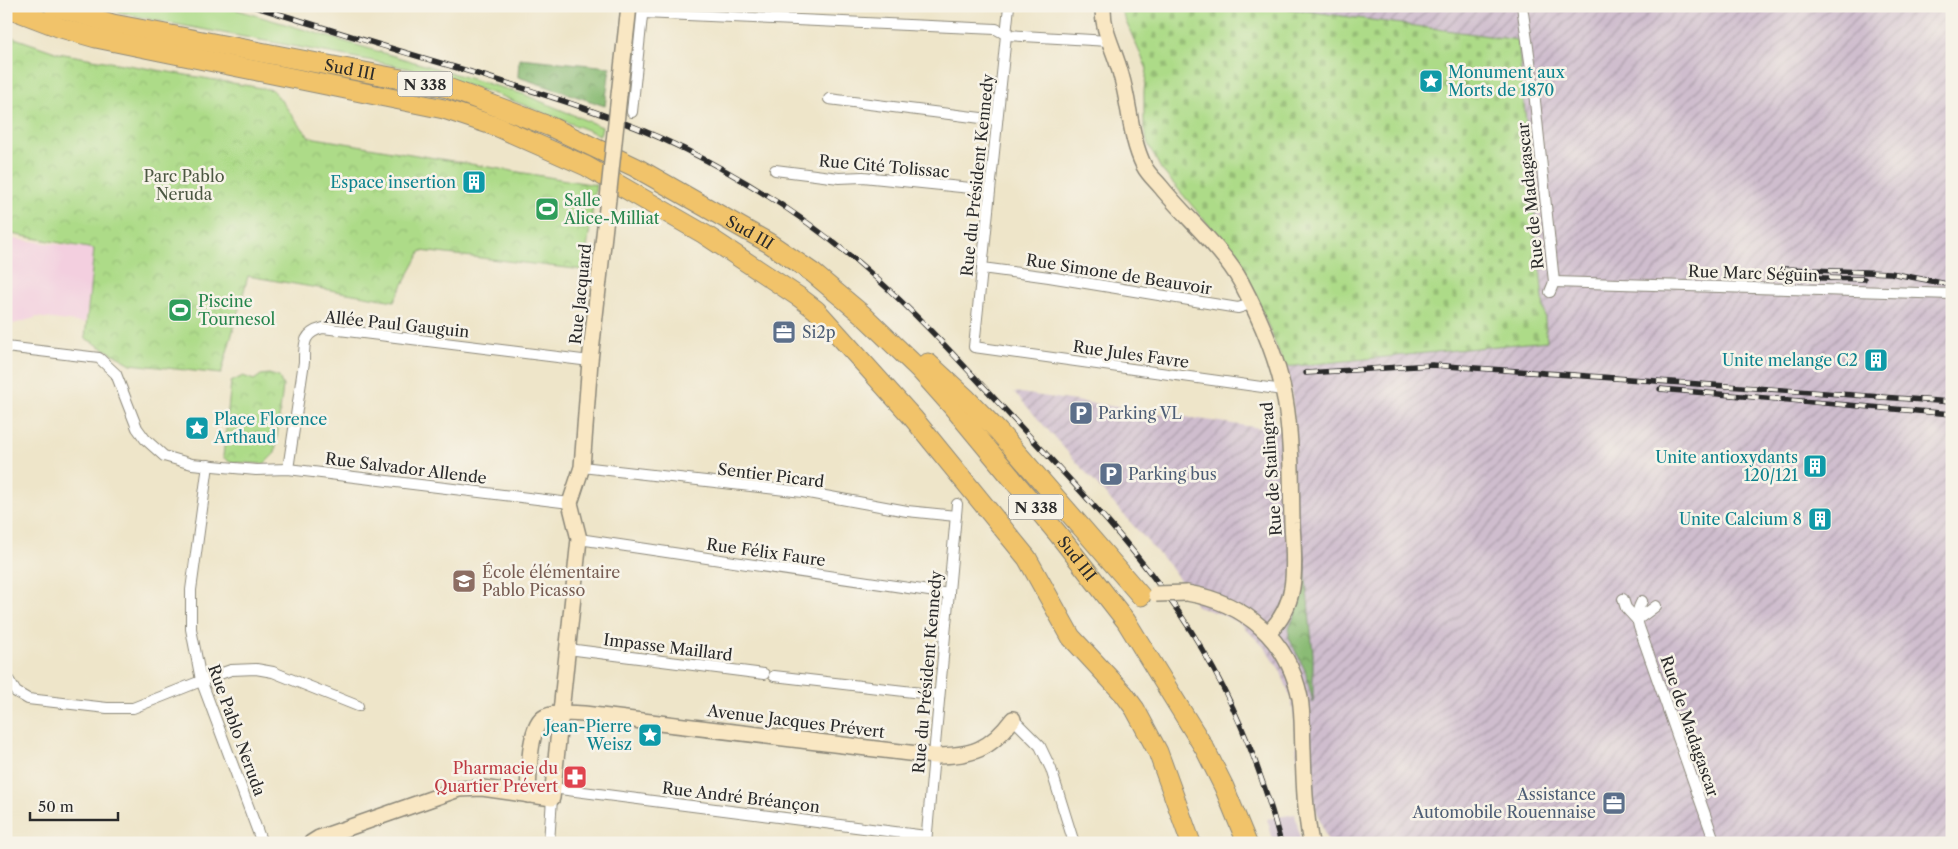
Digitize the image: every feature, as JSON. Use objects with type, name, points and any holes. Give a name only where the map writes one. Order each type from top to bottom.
[{"type":"highway","name":"Sud III","points":[[53,6],[113,24],[448,88],[551,127],[635,167],[769,242],[813,273],[864,315],[920,370],[1058,534],[1126,621],[1205,749],[1224,787],[1247,843]]},
{"type":"highway","name":"Sud III","points":[[6,7],[70,31],[105,40],[444,109],[498,127],[586,166],[740,257],[816,310],[913,418],[1021,550],[1071,637],[1124,694],[1135,709],[1158,752],[1191,843]]},
{"type":"highway","points":[[6,18],[24,26],[76,41],[131,51],[167,53]]},
{"type":"highway","points":[[864,315],[903,340],[967,399],[1148,595]]},
{"type":"street","name":"Rue du Président Kennedy","points":[[974,347],[1009,6]]},
{"type":"street","name":"Rue de Stalingrad","points":[[1103,6],[1103,23],[1126,90],[1130,124],[1144,167],[1222,256],[1240,281],[1262,326],[1283,390],[1290,456],[1294,577],[1284,615],[1268,633]]},
{"type":"street","name":"Rue de Madagascar","points":[[1522,6],[1533,82],[1554,282],[1550,292]]},
{"type":"street","points":[[632,112],[639,8],[996,29],[1007,35],[1109,42]]},
{"type":"street","name":"Rue Jacquard","points":[[570,503],[582,466],[590,361],[619,95],[639,8]]},
{"type":"street","points":[[829,99],[997,120]]},
{"type":"street","name":"Rue Cité Tolissac","points":[[775,170],[839,178],[863,177],[990,190]]},
{"type":"street","name":"Rue Simone de Beauvoir","points":[[982,268],[1238,308],[1251,304]]},
{"type":"street","name":"Rue Marc Séguin","points":[[1554,282],[1952,294]]},
{"type":"street","name":"Allée Paul Gauguin","points":[[288,469],[304,362],[304,346],[312,331],[323,328],[590,361]]},
{"type":"street","points":[[6,347],[99,358],[116,374],[137,428],[145,439],[164,456],[183,462],[208,465]]},
{"type":"street","name":"Rue Jules Favre","points":[[974,347],[1283,390]]},
{"type":"street","name":"Rue Salvador Allende","points":[[208,465],[256,470],[288,469],[570,503]]},
{"type":"street","name":"Rue Pablo Neruda","points":[[208,465],[191,590],[191,629],[201,680],[262,843]]},
{"type":"street","name":"Sentier Picard","points":[[582,466],[803,492],[907,511],[956,516]]},
{"type":"street","points":[[549,843],[552,793],[579,539],[570,503]]},
{"type":"street","name":"Rue du Président Kennedy","points":[[926,839],[957,504]]},
{"type":"street","name":"Rue Félix Faure","points":[[579,539],[949,594]]},
{"type":"street","points":[[1148,595],[1187,593],[1212,598],[1250,618],[1268,633],[1279,648],[1289,667],[1300,697],[1304,791],[1310,843]]},
{"type":"street","name":"Rue de Madagascar","points":[[1623,599],[1626,608],[1637,620],[1715,843]]},
{"type":"street","points":[[1637,620],[1637,609],[1642,601]]},
{"type":"street","points":[[1637,620],[1656,606]]},
{"type":"street","name":"Impasse Maillard","points":[[568,649],[939,695]]},
{"type":"street","points":[[6,676],[16,692],[28,699],[123,709],[142,705],[201,680],[231,670],[256,669],[273,672],[358,706]]},
{"type":"street","name":"Avenue Jacques Prévert","points":[[528,794],[532,747],[536,729],[539,722],[545,717],[561,714],[584,714],[934,756],[956,756],[976,751],[999,737],[1013,719]]},
{"type":"street","points":[[1013,719],[1040,746],[1050,769],[1074,843]]},
{"type":"street","points":[[311,843],[319,838],[380,815],[459,789],[469,788],[528,794],[552,793]]},
{"type":"street","name":"Rue André Bréançon","points":[[552,793],[926,839]]},
{"type":"street","points":[[327,843],[382,822],[415,805]]},
{"type":"shaded area","points":[[1269,6],[1952,6],[1952,843],[1328,843],[1297,756],[1295,720],[1291,698],[1280,670],[1265,648],[1241,624],[1221,614],[1197,607],[1173,570],[1014,392],[1295,433],[1292,396],[1285,367],[1547,341],[1518,40]]},
{"type":"shaded area","points":[[6,238],[95,249],[85,323],[36,317],[6,326]]},
{"type":"shaded area","points":[[1295,814],[1301,843],[1274,843],[1267,819]]},
{"type":"green space","points":[[94,6],[224,6],[523,94],[602,127],[600,135],[498,95],[424,72],[153,20]]},
{"type":"green space","points":[[1119,6],[1269,6],[1518,40],[1547,341],[1285,367],[1246,273],[1229,249],[1161,169],[1147,142],[1144,126],[1144,91],[1147,69]]},
{"type":"green space","name":"Parc Pablo Neruda","points":[[6,35],[58,53],[273,90],[309,137],[596,185],[584,270],[421,251],[394,301],[248,276],[221,374],[131,364],[85,338],[94,249],[6,233]]},
{"type":"green space","points":[[519,58],[610,67],[605,106],[518,77]]},
{"type":"green space","points":[[269,374],[279,377],[283,386],[275,453],[264,464],[230,462],[223,457],[231,382],[243,376],[254,380],[261,375]]},
{"type":"green space","points":[[1304,558],[1313,654],[1313,702],[1305,670],[1289,638],[1289,629],[1300,602]]},
{"type":"railway","points":[[253,6],[546,95],[630,125],[684,149],[735,176],[831,240],[875,277],[959,360],[1075,485],[1161,587],[1197,640],[1227,695],[1263,783],[1281,843]]},
{"type":"railway","points":[[1785,269],[1891,273],[1952,285]]},
{"type":"railway","points":[[1785,277],[1864,279]]},
{"type":"railway","points":[[1306,373],[1432,365],[1952,402]]},
{"type":"railway","points":[[1660,389],[1952,414]]},
{"type":"place","name":"Monument aux Morts de 1870","points":[[1431,81]]},
{"type":"place","name":"Espace insertion","points":[[474,182]]},
{"type":"place","name":"Salle Alice-Milliat","points":[[547,209]]},
{"type":"place","name":"Piscine Tournesol","points":[[180,310]]},
{"type":"place","name":"Si2p","points":[[784,332]]},
{"type":"place","name":"Unite melange C2","points":[[1876,360]]},
{"type":"place","name":"Parking VL","points":[[1081,413]]},
{"type":"place","name":"Place Florence Arthaud","points":[[197,428]]},
{"type":"place","name":"Unite antioxydants 120/121","points":[[1815,466]]},
{"type":"place","name":"Parking bus","points":[[1111,474]]},
{"type":"place","name":"Unite Calcium 8","points":[[1820,519]]},
{"type":"place","name":"École élémentaire Pablo Picasso","points":[[464,581]]},
{"type":"place","name":"Jean-Pierre Weisz","points":[[650,735]]},
{"type":"place","name":"Pharmacie du Quartier Prévert","points":[[575,777]]},
{"type":"place","name":"Assistance Automobile Rouennaise","points":[[1614,803]]}]
